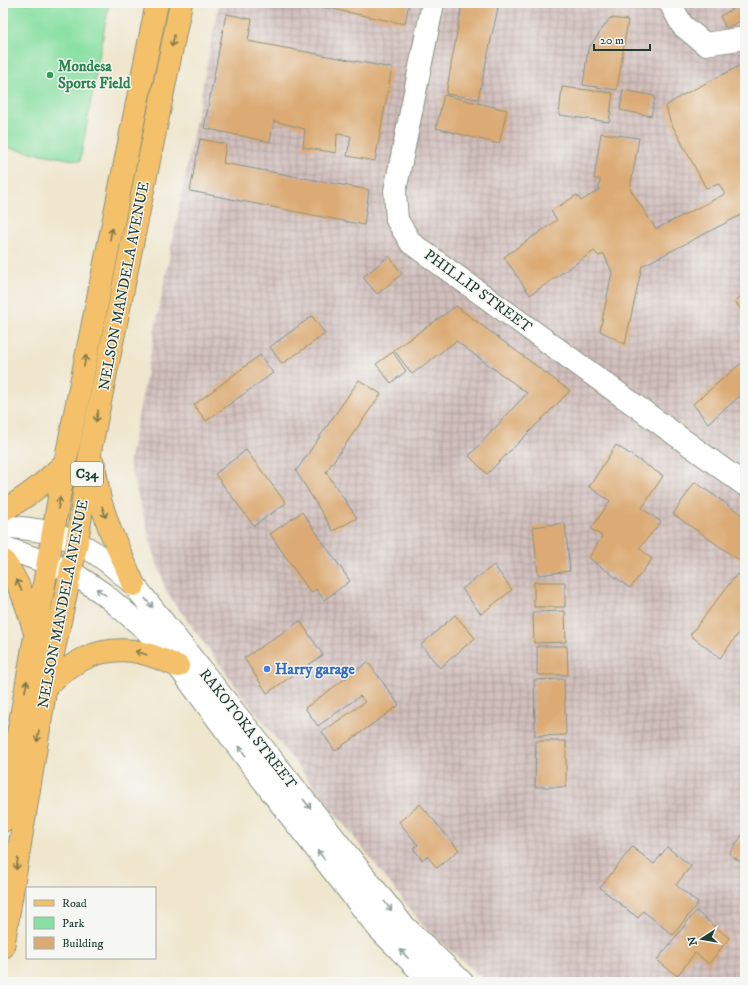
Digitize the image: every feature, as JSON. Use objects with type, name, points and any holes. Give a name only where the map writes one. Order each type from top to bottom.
[{"type":"main road","name":"NELSON MANDELA AVENUE","points":[[3,821],[65,463],[157,3]]},
{"type":"main road","name":"NELSON MANDELA AVENUE","points":[[3,947],[46,686],[77,542],[91,446],[181,3]]},
{"type":"main road","points":[[91,446],[100,500],[110,530],[134,585]]},
{"type":"main road","points":[[3,510],[22,500],[38,488],[65,463]]},
{"type":"main road","points":[[3,560],[15,576],[27,604],[35,635]]},
{"type":"main road","points":[[46,686],[68,666],[82,658],[110,651],[136,651],[178,666]]},
{"type":"street","name":"PHILLIP STREET","points":[[433,3],[396,191],[397,220],[411,243],[745,486]]},
{"type":"street","points":[[670,3],[682,26],[706,44],[745,38]]},
{"type":"street","name":"RAKOTOKA STREET","points":[[3,526],[54,533],[77,542],[110,562],[134,585],[402,925],[462,982]]},
{"type":"street","name":"RAKOTOKA STREET","points":[[3,547],[70,571],[104,594],[146,630],[178,666],[278,799],[378,928],[431,982]]},
{"type":"shaded area","points":[[219,3],[745,3],[745,982],[487,982],[426,929],[246,700],[167,593],[154,554],[129,463]]},
{"type":"green space","name":"Mondesa Sports Field","points":[[3,3],[109,3],[80,161],[3,147]]},
{"type":"building","points":[[303,3],[409,3],[405,24]]},
{"type":"building","points":[[462,3],[499,3],[478,99],[446,94]]},
{"type":"building","points":[[745,3],[745,19],[726,28],[720,16]]},
{"type":"building","points":[[226,14],[252,19],[248,41],[392,68],[375,161],[347,156],[351,136],[337,134],[336,153],[303,147],[305,129],[274,121],[270,142],[204,128]]},
{"type":"building","points":[[610,18],[628,20],[617,90],[583,85],[588,49]]},
{"type":"building","points":[[745,63],[745,213],[642,266],[625,344],[600,331],[612,272],[604,254],[599,256],[594,251],[530,295],[504,257],[557,220],[551,211],[577,195],[581,201],[599,190],[600,179],[594,179],[601,133],[639,138],[630,189],[656,229],[725,194],[719,184],[706,188],[670,121],[666,106],[681,96]]},
{"type":"building","points":[[562,87],[613,93],[609,122],[559,115]]},
{"type":"building","points":[[623,90],[655,96],[651,116],[620,110]]},
{"type":"building","points":[[444,95],[507,110],[499,144],[436,128]]},
{"type":"building","points":[[200,139],[226,144],[223,163],[369,190],[364,225],[190,191]]},
{"type":"building","points":[[389,256],[402,274],[377,294],[363,277]]},
{"type":"building","points":[[745,293],[745,315],[735,301]]},
{"type":"building","points":[[456,306],[570,391],[487,474],[469,456],[527,393],[456,341],[412,374],[394,350]]},
{"type":"building","points":[[312,316],[325,334],[282,364],[270,347]]},
{"type":"building","points":[[393,352],[406,371],[391,383],[376,364]]},
{"type":"building","points":[[260,355],[273,373],[206,421],[194,405]]},
{"type":"building","points":[[745,360],[745,392],[708,423],[693,404]]},
{"type":"building","points":[[359,380],[381,394],[326,472],[357,518],[333,531],[296,471]]},
{"type":"building","points":[[616,445],[663,476],[642,508],[661,522],[639,548],[652,559],[630,588],[589,558],[602,536],[591,529],[610,501],[589,487]]},
{"type":"building","points":[[246,450],[286,503],[254,526],[215,474]]},
{"type":"building","points":[[695,482],[745,517],[745,564],[673,514]]},
{"type":"building","points":[[302,512],[350,581],[324,600],[316,589],[311,593],[270,534]]},
{"type":"building","points":[[565,523],[570,571],[538,575],[533,527]]},
{"type":"building","points":[[494,565],[512,590],[481,614],[462,589]]},
{"type":"building","points":[[737,574],[745,580],[745,625],[720,658],[690,635]]},
{"type":"building","points":[[534,582],[565,582],[565,607],[534,607]]},
{"type":"building","points":[[565,611],[566,642],[534,643],[533,612]]},
{"type":"building","points":[[455,615],[475,638],[440,668],[421,645]]},
{"type":"building","points":[[300,621],[323,655],[267,693],[244,658]]},
{"type":"building","points":[[537,646],[567,646],[568,675],[537,675]]},
{"type":"building","points":[[368,662],[399,705],[335,751],[322,732],[365,702],[360,696],[318,726],[305,708]]},
{"type":"building","points":[[564,679],[566,735],[535,736],[534,680]]},
{"type":"building","points":[[536,741],[566,741],[566,787],[535,787]]},
{"type":"building","points":[[420,804],[459,850],[437,868],[427,856],[422,860],[413,848],[418,845],[399,822]]},
{"type":"building","points":[[742,835],[745,837],[745,865],[729,854]]},
{"type":"building","points":[[632,847],[654,864],[667,847],[691,866],[676,885],[698,903],[673,935],[643,911],[638,918],[600,888]]},
{"type":"building","points":[[696,911],[729,938],[709,964],[695,953],[677,976],[657,960]]},
{"type":"place","name":"Mondesa Sports Field","points":[[50,75]]},
{"type":"place","name":"Harry garage","points":[[267,669]]}]
